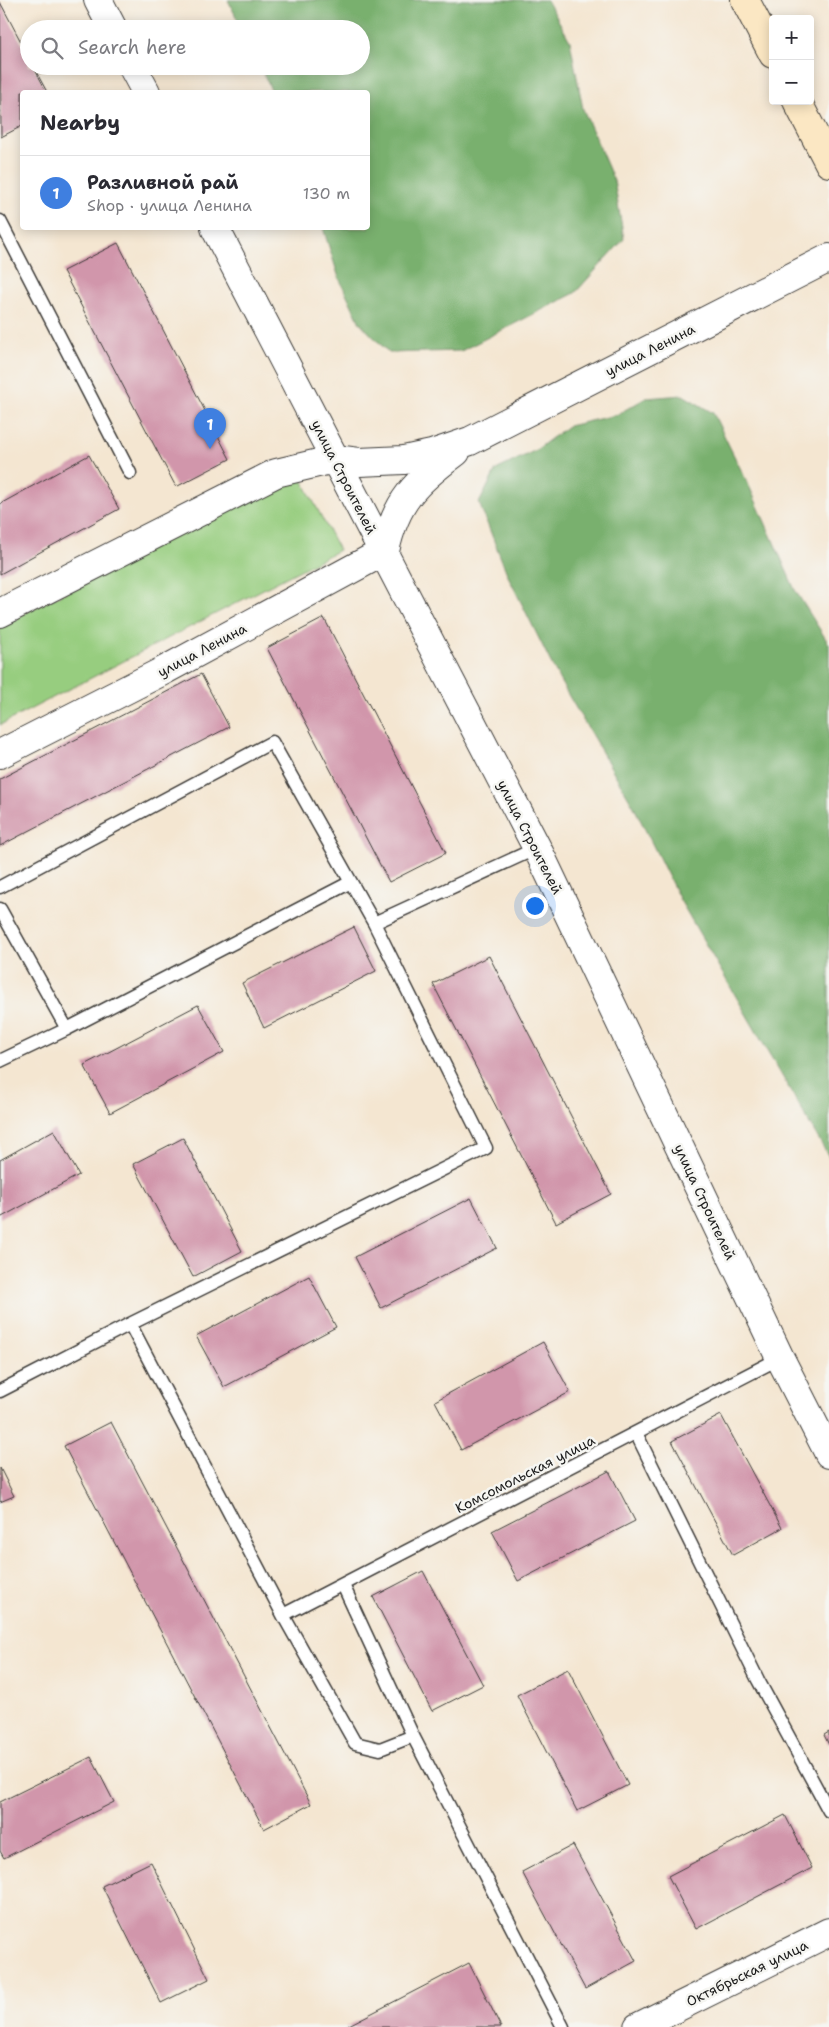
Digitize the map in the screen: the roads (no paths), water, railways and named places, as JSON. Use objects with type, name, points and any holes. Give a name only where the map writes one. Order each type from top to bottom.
[{"type":"main road","points":[[745,0],[769,46]]},
{"type":"main road","points":[[799,105],[829,163]]},
{"type":"street","points":[[98,0],[108,20]]},
{"type":"street","points":[[137,75],[145,90]]},
{"type":"street","name":"улица Строителей","points":[[217,230],[335,459],[386,542],[537,848],[780,1358],[829,1454]]},
{"type":"street","name":"улица Ленина","points":[[470,441],[829,258]]},
{"type":"street","points":[[0,613],[276,473],[335,459],[359,462],[404,460],[432,454],[470,441]]},
{"type":"street","points":[[386,542],[402,501],[422,480],[470,441]]},
{"type":"street","name":"улица Ленина","points":[[0,754],[163,671],[386,542]]},
{"type":"street","name":"Октябрьская улица","points":[[638,2027],[829,1932]]},
{"type":"lane","points":[[0,222],[130,473]]},
{"type":"lane","points":[[0,887],[272,742],[374,923],[486,1148],[130,1324],[0,1391]]},
{"type":"lane","points":[[374,923],[537,848]]},
{"type":"lane","points":[[0,1061],[67,1029],[352,882]]},
{"type":"lane","points":[[0,909],[67,1029]]},
{"type":"lane","points":[[130,1324],[283,1615],[356,1743],[380,1749],[413,1736]]},
{"type":"lane","name":"Комсомольская улица","points":[[283,1615],[780,1358]]},
{"type":"lane","points":[[636,1433],[758,1680],[829,1811]]},
{"type":"lane","points":[[343,1585],[413,1736],[563,2027]]},
{"type":"place","name":"Разливной рай","points":[[210,449]]}]
